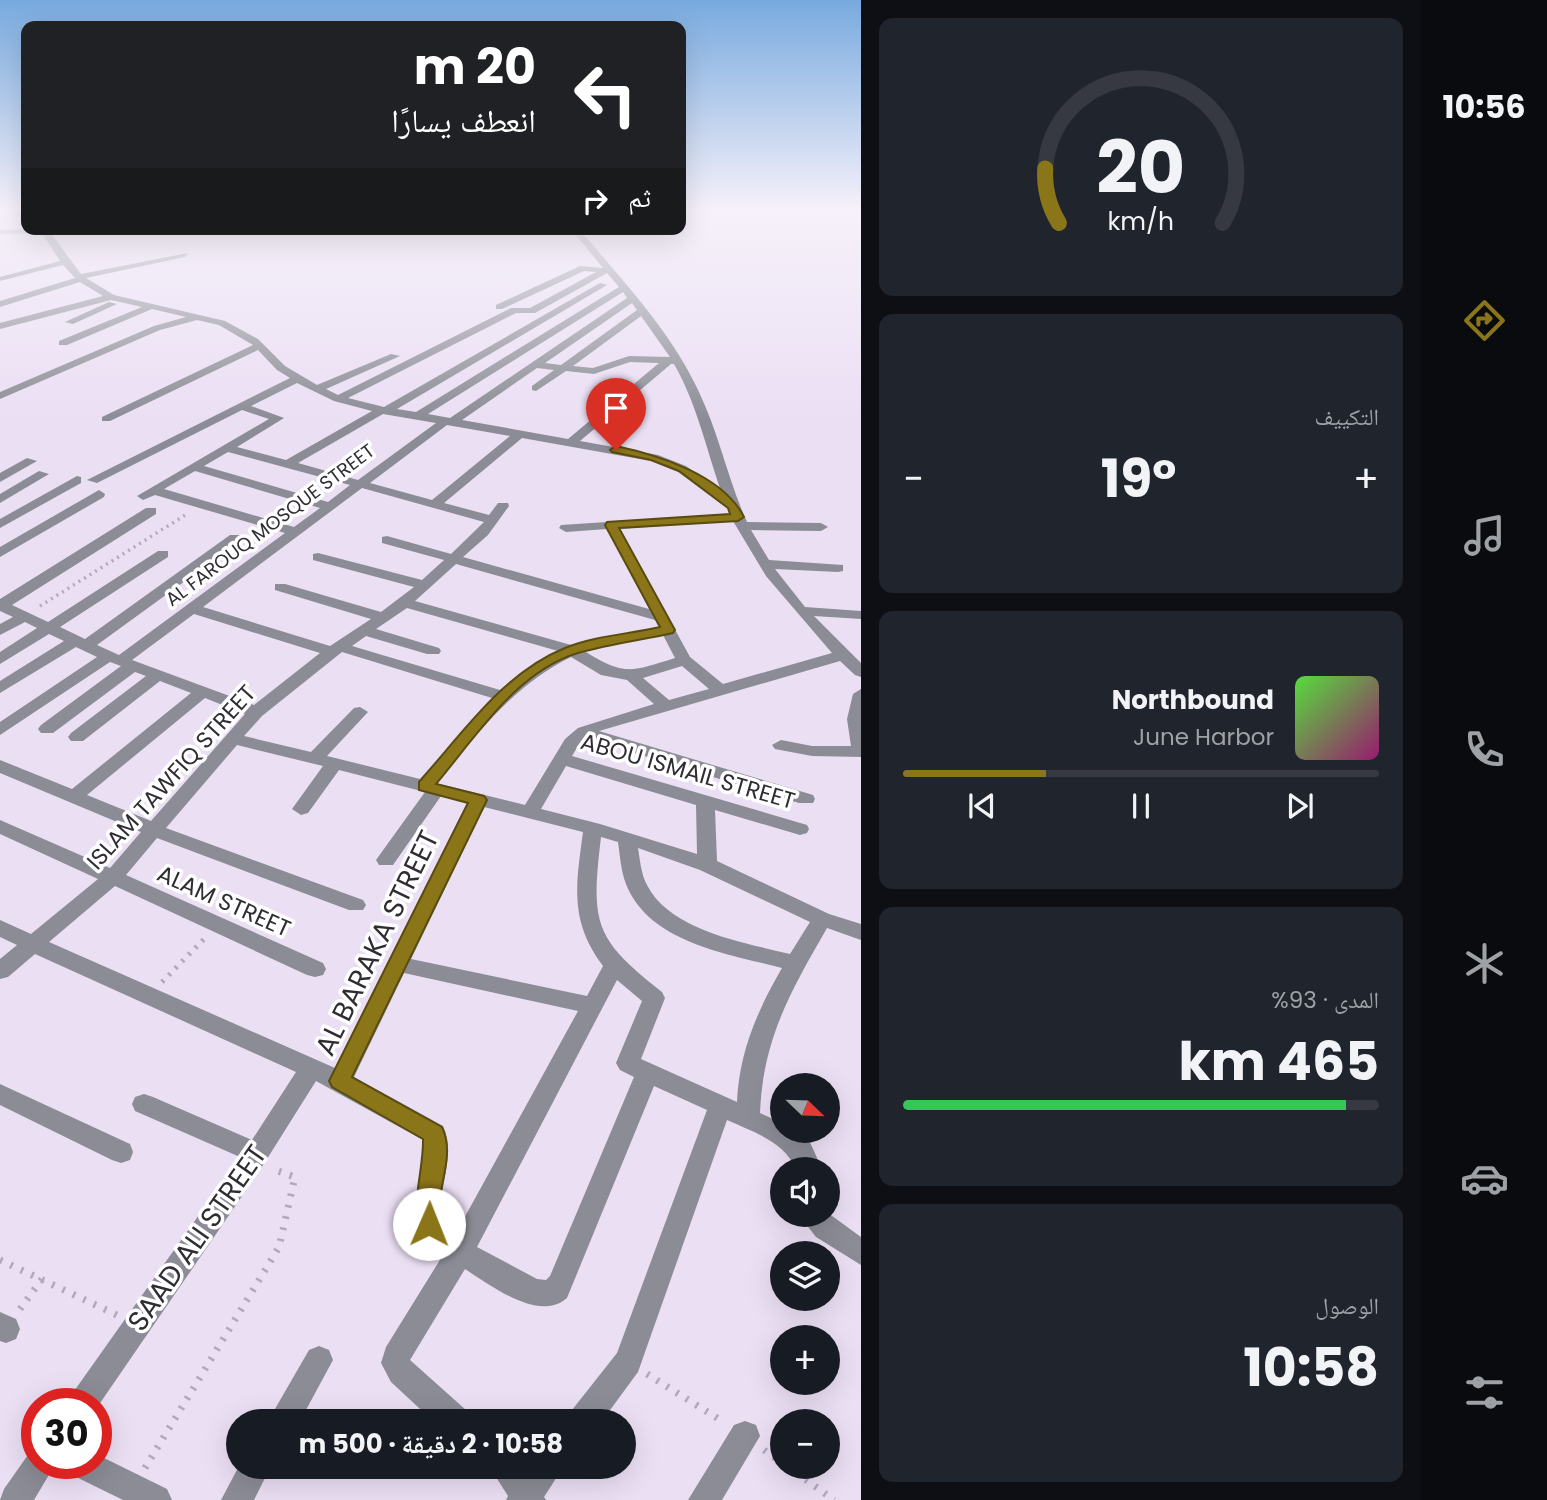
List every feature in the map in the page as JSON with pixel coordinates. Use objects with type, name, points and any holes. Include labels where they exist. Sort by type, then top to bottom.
[{"type":"street","points":[[0,304],[78,279]]},
{"type":"street","points":[[83,279],[117,298],[201,317],[240,331],[281,368],[338,399],[384,411],[572,442],[669,463],[694,477],[737,517]]},
{"type":"street","points":[[458,326],[559,279]]},
{"type":"street","points":[[338,399],[519,309],[532,311],[608,279]]},
{"type":"street","points":[[288,464],[610,279]]},
{"type":"street","points":[[416,417],[531,346],[611,279]]},
{"type":"street","points":[[615,279],[641,311],[673,361],[710,430],[737,517],[766,564],[802,611],[861,672]]},
{"type":"street","points":[[70,322],[117,298]]},
{"type":"street","points":[[0,327],[117,298]]},
{"type":"street","name":"AL FAROUQ MOSQUE STREET","points":[[120,661],[358,484],[632,299]]},
{"type":"street","points":[[63,343],[152,306]]},
{"type":"street","points":[[536,388],[641,311]]},
{"type":"street","points":[[2,394],[158,328],[201,317]]},
{"type":"street","points":[[106,419],[259,346]]},
{"type":"street","points":[[531,346],[556,350]]},
{"type":"street","points":[[317,389],[394,356]]},
{"type":"street","points":[[534,365],[600,370],[629,359],[673,361]]},
{"type":"street","points":[[572,442],[673,361]]},
{"type":"street","points":[[93,480],[298,379]]},
{"type":"street","points":[[477,379],[508,384]]},
{"type":"street","points":[[241,406],[278,418],[148,493],[294,531]]},
{"type":"street","points":[[435,505],[520,433]]},
{"type":"street","points":[[228,448],[492,520]]},
{"type":"street","points":[[0,478],[31,461]]},
{"type":"street","points":[[194,467],[328,506]]},
{"type":"street","points":[[0,499],[43,474]]},
{"type":"street","points":[[0,524],[77,480]]},
{"type":"street","points":[[0,554],[99,494]]},
{"type":"street","name":"ISLAM TAWFIQ STREET","points":[[0,971],[113,877],[156,831],[230,738],[256,712],[337,650],[405,603],[455,557],[503,506]]},
{"type":"street","points":[[1,605],[151,512]]},
{"type":"street","points":[[566,528],[737,517],[821,527]]},
{"type":"street","points":[[611,525],[684,660],[720,690]]},
{"type":"street","points":[[0,688],[79,643],[235,538]]},
{"type":"street","points":[[387,540],[455,557],[665,624]]},
{"type":"street","points":[[0,659],[163,555]]},
{"type":"street","points":[[318,557],[424,585]]},
{"type":"street","points":[[766,564],[838,568]]},
{"type":"street","points":[[280,587],[385,618]]},
{"type":"street","points":[[405,603],[570,650],[607,672],[634,676],[684,660]]},
{"type":"street","points":[[1,605],[120,661],[256,712]]},
{"type":"street","points":[[191,608],[503,696]]},
{"type":"street","points":[[802,611],[861,615]]},
{"type":"street","points":[[0,630],[25,616]]},
{"type":"street","points":[[386,860],[431,788],[503,696],[533,671],[570,650],[665,624]]},
{"type":"street","points":[[366,631],[433,651]]},
{"type":"street","points":[[530,812],[571,743],[584,732],[843,655]]},
{"type":"street","points":[[47,729],[120,661]]},
{"type":"street","points":[[0,730],[120,661]]},
{"type":"street","points":[[77,737],[158,675]]},
{"type":"street","points":[[634,676],[636,681],[666,706]]},
{"type":"street","points":[[74,797],[202,692]]},
{"type":"street","points":[[781,745],[812,751],[861,752],[855,719],[861,694]]},
{"type":"street","points":[[314,759],[360,712]]},
{"type":"street","points":[[584,732],[806,799]]},
{"type":"street","points":[[230,738],[627,838],[707,865],[822,919],[861,932]]},
{"type":"street","name":"ABOU ISMAIL STREET","points":[[562,759],[800,829]]},
{"type":"street","points":[[301,808],[334,764]]},
{"type":"street","points":[[0,766],[156,831],[356,905]]},
{"type":"street","name":"AL BARAKA STREET","points":[[0,928],[33,946],[340,1081],[478,800]]},
{"type":"street","points":[[705,803],[707,865]]},
{"type":"street","name":"ALAM STREET","points":[[0,826],[315,969]]},
{"type":"street","points":[[593,828],[586,914],[594,940],[614,966],[654,998],[628,1061],[648,1074],[786,1136],[800,1148],[804,1157]]},
{"type":"street","points":[[627,838],[638,888],[653,908],[667,919],[700,936],[796,964]]},
{"type":"street","points":[[748,1119],[749,1077],[759,1032],[822,919]]},
{"type":"street","points":[[398,964],[594,1006]]},
{"type":"street","points":[[442,1409],[401,1372],[395,1363],[461,1251],[614,966]]},
{"type":"street","name":"SAAD ALI STREET","points":[[93,1388],[254,1157],[310,1070]]},
{"type":"street","points":[[340,1081],[435,1134],[436,1165],[427,1209],[429,1224],[437,1236],[539,1294],[553,1293],[560,1285],[648,1074]]},
{"type":"street","points":[[0,1094],[121,1152]]},
{"type":"street","points":[[144,1104],[254,1157]]},
{"type":"street","points":[[592,1409],[628,1362],[720,1107]]},
{"type":"street","points":[[824,1227],[861,1252]]},
{"type":"street","points":[[290,1409],[319,1360]]},
{"type":"street","points":[[704,1500],[746,1436]]},
{"type":"street","points":[[15,1500],[30,1479]]},
{"type":"street","points":[[112,1479],[144,1495]]},
{"type":"street","points":[[237,1500],[249,1479]]},
{"type":"street","points":[[513,1479],[527,1498],[540,1479]]},
{"type":"path","points":[[25,616],[202,505]]},
{"type":"path","points":[[148,997],[218,925]]},
{"type":"path","points":[[144,1495],[279,1247],[295,1177],[254,1157]]},
{"type":"path","points":[[0,1260],[137,1324]]},
{"type":"path","points":[[628,1362],[746,1436]]},
{"type":"path","points":[[805,1479],[834,1500]]},
{"type":"route","points":[[429,1224],[429,1190],[436,1165],[435,1134],[340,1081],[478,800],[424,786],[503,696],[533,671],[570,650],[668,630],[611,525],[738,517],[733,506],[682,469],[654,458],[616,450]]}]
